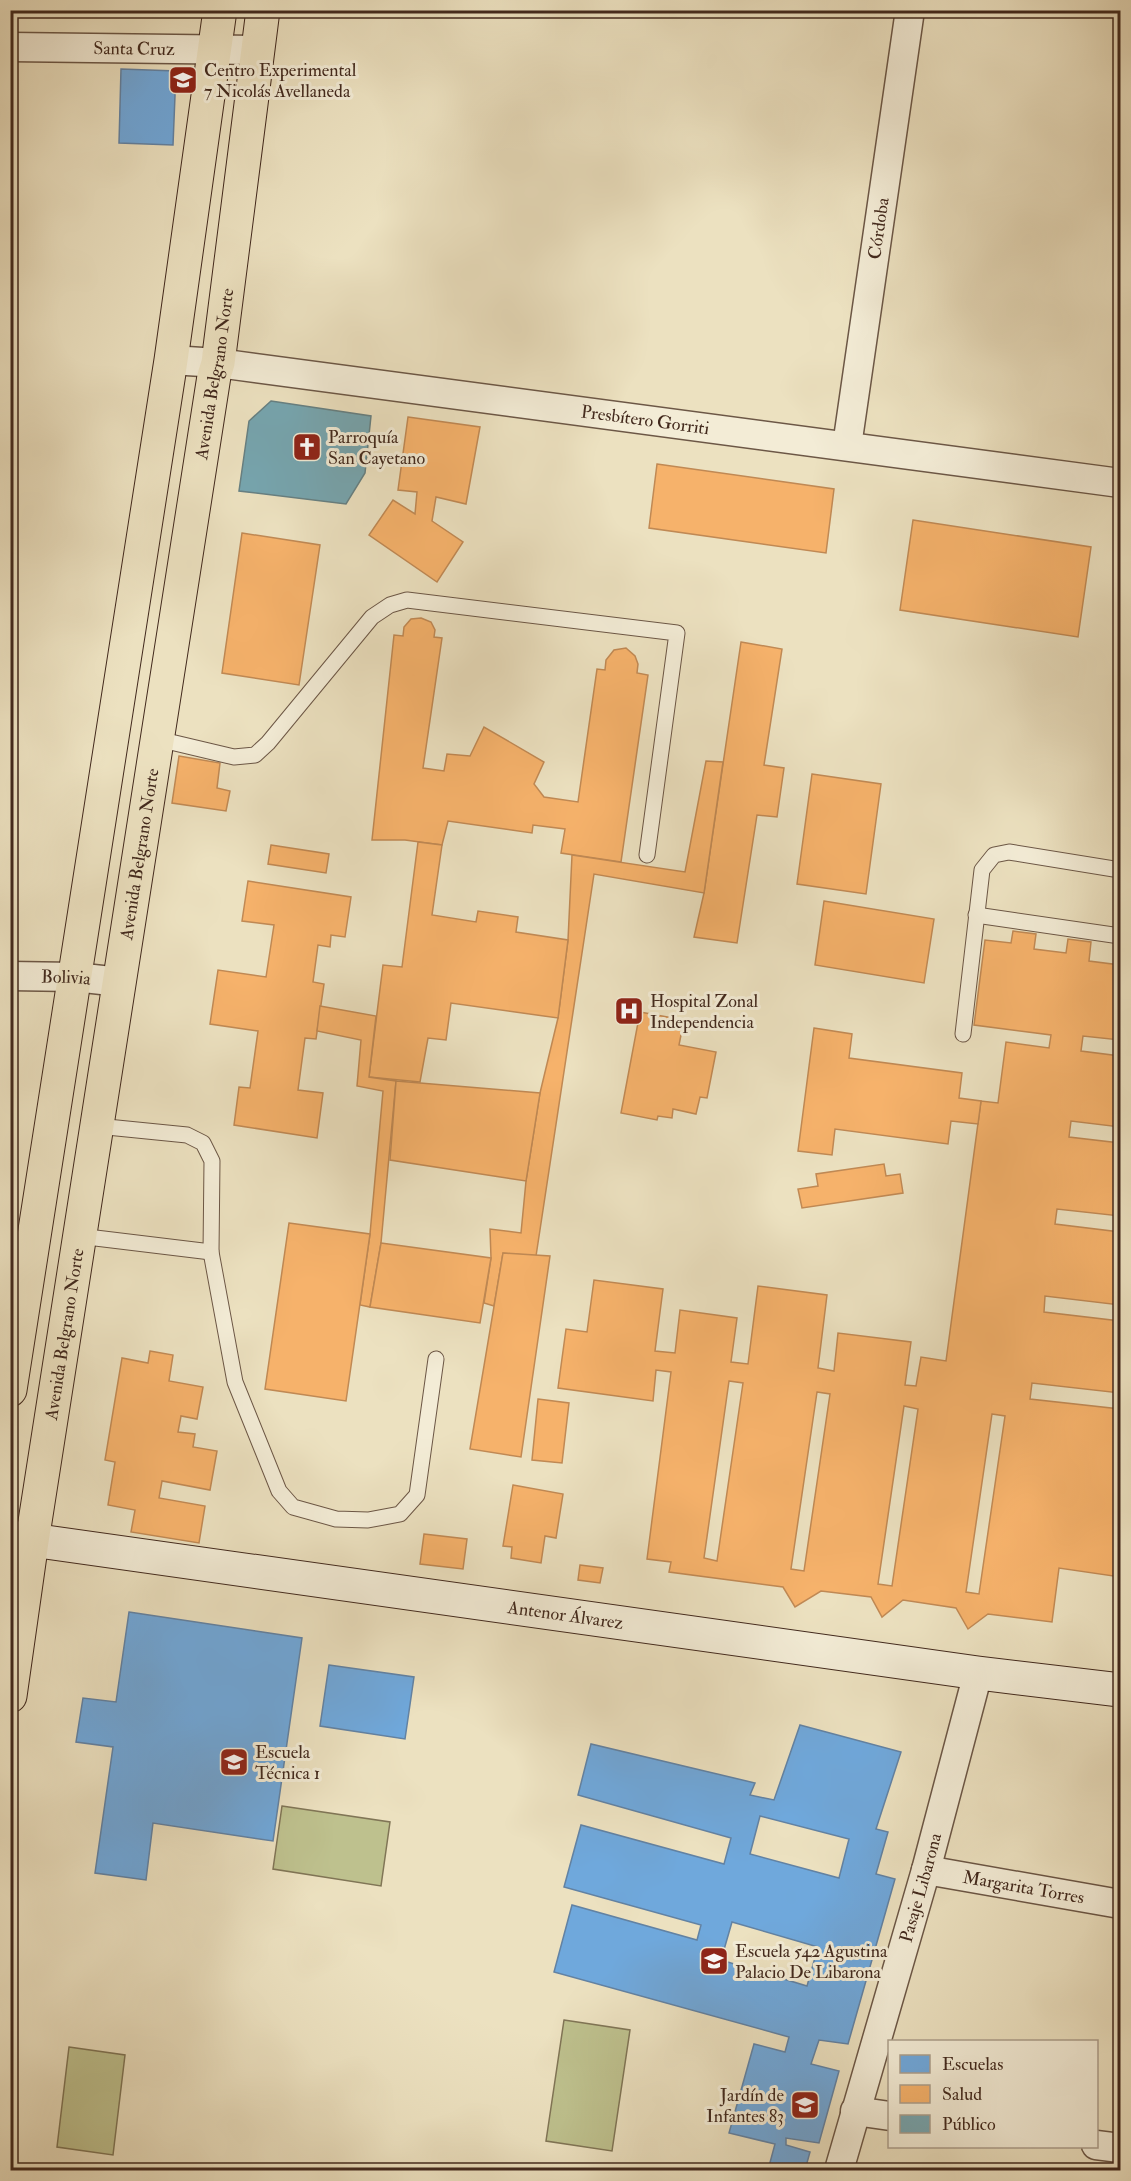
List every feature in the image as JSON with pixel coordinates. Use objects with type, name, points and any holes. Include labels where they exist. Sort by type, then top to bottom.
[{"type":"main road","points":[[10,1390],[171,360],[220,10]]},
{"type":"main road","name":"Avenida Belgrano Norte","points":[[10,1696],[21,1539],[79,1236],[214,376],[218,363],[263,10]]},
{"type":"main road","name":"Antenor Álvarez","points":[[21,1539],[978,1673],[1120,1690]]},
{"type":"street","name":"Córdoba","points":[[847,446],[910,10]]},
{"type":"street","name":"Santa Cruz","points":[[10,47],[257,50]]},
{"type":"street","name":"Presbítero Gorriti","points":[[171,360],[218,363],[1120,483]]},
{"type":"street","name":"Bolivia","points":[[10,976],[75,977],[120,982]]},
{"type":"street","name":"Pasaje Libarona","points":[[839,2170],[926,1870],[978,1673]]},
{"type":"street","name":"Margarita Torres","points":[[926,1870],[1120,1904]]},
{"type":"street","points":[[855,2111],[888,2116]]},
{"type":"street","points":[[1098,2145],[1120,2148]]},
{"type":"lane","points":[[158,739],[234,757],[255,755],[268,743],[372,617],[390,605],[407,600],[677,633],[647,855]]},
{"type":"lane","points":[[963,1034],[982,870],[994,855],[1009,852],[1120,870]]},
{"type":"lane","points":[[976,915],[1120,936]]},
{"type":"lane","points":[[97,1126],[187,1135],[203,1143],[212,1161],[211,1252],[235,1382],[279,1491],[293,1507],[336,1519],[368,1520],[399,1514],[417,1495],[436,1359]]},
{"type":"lane","points":[[79,1236],[211,1252]]},
{"type":"green space","points":[[282,1806],[390,1822],[381,1886],[273,1869]]},
{"type":"green space","points":[[564,2020],[630,2030],[612,2151],[546,2141]]},
{"type":"green space","points":[[69,2047],[125,2055],[113,2155],[57,2147]]},
{"type":"building: Escuelas","points":[[121,69],[176,71],[173,145],[119,143]]},
{"type":"building: Escuelas","points":[[129,1612],[302,1638],[273,1841],[153,1823],[146,1880],[95,1873],[113,1747],[76,1742],[83,1698],[116,1702]]},
{"type":"building: Escuelas","points":[[329,1665],[414,1677],[405,1739],[320,1726]]},
{"type":"building: Escuelas","points":[[800,1725],[901,1752],[876,1829],[888,1832],[876,1874],[895,1879],[848,2044],[819,2040],[811,2064],[839,2071],[819,2143],[786,2138],[786,2145],[810,2152],[805,2170],[768,2170],[775,2144],[729,2133],[754,2044],[785,2052],[789,2037],[554,1972],[572,1905],[697,1940],[701,1925],[564,1887],[581,1825],[724,1864],[731,1838],[578,1795],[591,1744],[755,1783],[750,1795],[774,1800]],"holes":[[[760,1816],[849,1839],[839,1878],[750,1854]],[[732,1922],[818,1947],[807,1986],[721,1960]]]},
{"type":"building: Salud","points":[[408,417],[480,427],[466,504],[436,497],[432,521],[463,542],[437,582],[369,535],[393,500],[415,514],[417,492],[398,490]]},
{"type":"building: Salud","points":[[657,464],[834,489],[826,553],[649,528]]},
{"type":"building: Salud","points":[[913,520],[1091,547],[1078,637],[900,610]]},
{"type":"building: Salud","points":[[242,533],[320,545],[299,685],[222,673]]},
{"type":"building: Salud","points":[[421,618],[431,622],[435,630],[434,637],[442,638],[423,768],[444,771],[447,754],[470,756],[484,727],[544,762],[534,784],[544,797],[578,802],[597,669],[605,670],[606,660],[614,650],[626,648],[635,656],[638,664],[637,673],[648,675],[621,862],[561,853],[565,829],[533,825],[532,833],[448,821],[442,845],[405,840],[372,840],[394,635],[403,636],[404,627],[411,619]]},
{"type":"building: Salud","points":[[741,642],[782,649],[764,765],[784,768],[777,817],[757,815],[737,943],[694,937],[704,893]]},
{"type":"building: Salud","points":[[179,756],[220,763],[217,788],[230,791],[226,811],[172,803]]},
{"type":"building: Salud","points":[[706,761],[723,762],[704,893],[594,874],[536,1256],[503,1253],[494,1306],[484,1303],[491,1258],[490,1229],[521,1233],[526,1181],[540,1093],[558,1018],[568,940],[572,855],[685,872]]},
{"type":"building: Salud","points":[[812,774],[881,784],[866,894],[797,884]]},
{"type":"building: Salud","points":[[418,842],[442,845],[432,915],[476,922],[478,911],[518,917],[516,932],[568,940],[558,1018],[451,1003],[446,1040],[428,1038],[420,1082],[369,1077],[383,965],[402,967]]},
{"type":"building: Salud","points":[[271,845],[329,854],[326,873],[268,864]]},
{"type":"building: Salud","points":[[248,881],[351,897],[345,937],[331,935],[330,947],[318,945],[313,982],[324,984],[316,1039],[305,1038],[298,1090],[323,1093],[317,1138],[234,1125],[239,1087],[250,1088],[258,1031],[210,1024],[218,970],[266,977],[274,925],[242,921]]},
{"type":"building: Salud","points":[[824,901],[934,919],[924,983],[815,965]]},
{"type":"building: Salud","points":[[1013,931],[1036,934],[1034,949],[1066,953],[1068,939],[1091,942],[1089,961],[1120,965],[1120,1040],[1083,1036],[1081,1051],[1120,1056],[1120,1127],[1071,1121],[1069,1137],[1120,1143],[1120,1216],[1057,1209],[1055,1224],[1120,1232],[1120,1305],[1045,1296],[1044,1312],[1120,1321],[1120,1393],[1032,1383],[1030,1399],[1120,1409],[1120,1577],[1059,1568],[1052,1622],[988,1614],[968,1629],[956,1608],[903,1600],[882,1617],[871,1597],[821,1591],[795,1607],[783,1587],[669,1572],[671,1562],[647,1559],[671,1372],[656,1370],[653,1401],[558,1388],[566,1329],[587,1332],[594,1280],[663,1289],[655,1351],[675,1353],[680,1310],[737,1318],[731,1362],[748,1364],[758,1286],[827,1295],[818,1368],[834,1371],[838,1333],[911,1342],[905,1385],[916,1386],[921,1357],[946,1361],[981,1101],[998,1103],[1006,1042],[1049,1048],[1051,1035],[974,1025],[985,940],[1011,943]],"holes":[[[729,1381],[743,1383],[717,1561],[704,1558]],[[817,1392],[830,1394],[804,1571],[791,1569]],[[904,1406],[918,1409],[892,1586],[878,1584]],[[992,1414],[1005,1416],[979,1594],[966,1592]]]},
{"type":"building: Salud","points":[[320,1006],[376,1016],[369,1077],[396,1081],[381,1243],[370,1307],[360,1305],[370,1234],[383,1091],[357,1086],[361,1040],[317,1031]]},
{"type":"building: Salud","points":[[640,1012],[684,1020],[679,1045],[716,1052],[707,1098],[700,1097],[696,1114],[673,1109],[672,1118],[658,1116],[657,1120],[621,1113]]},
{"type":"building: Salud","points":[[814,1028],[852,1034],[849,1058],[962,1073],[959,1098],[981,1101],[978,1124],[951,1121],[948,1144],[835,1129],[832,1155],[798,1151]]},
{"type":"building: Salud","points":[[396,1081],[540,1093],[526,1181],[390,1160]]},
{"type":"building: Salud","points":[[884,1164],[886,1176],[900,1174],[903,1193],[802,1208],[798,1189],[818,1186],[816,1174]]},
{"type":"building: Salud","points":[[289,1223],[370,1234],[346,1401],[265,1389]]},
{"type":"building: Salud","points":[[381,1243],[491,1258],[480,1323],[370,1307]]},
{"type":"building: Salud","points":[[503,1253],[550,1256],[521,1457],[470,1449]]},
{"type":"building: Salud","points":[[150,1351],[173,1355],[169,1381],[203,1387],[197,1419],[181,1416],[178,1432],[195,1434],[193,1447],[217,1451],[210,1490],[162,1481],[159,1498],[205,1506],[199,1543],[131,1532],[135,1510],[108,1505],[115,1462],[105,1460],[122,1358],[148,1363]]},
{"type":"building: Salud","points":[[538,1399],[569,1403],[562,1463],[532,1460]]},
{"type":"building: Salud","points":[[513,1485],[563,1494],[556,1538],[545,1536],[541,1563],[511,1558],[512,1547],[503,1546]]},
{"type":"building: Salud","points":[[424,1534],[467,1539],[463,1569],[420,1564]]},
{"type":"building: Salud","points":[[580,1565],[603,1568],[600,1583],[578,1580]]},
{"type":"building: Público","name":"Parroquía San Cayetano","points":[[271,401],[371,416],[365,473],[346,504],[239,491],[249,421]]},
{"type":"place","name":"Centro Experimental 7 Nicolás Avellaneda","points":[[183,80]]},
{"type":"place","name":"Parroquía San Cayetano","points":[[307,447]]},
{"type":"place","name":"Hospital Zonal Independencia","points":[[629,1011]]},
{"type":"place","name":"Escuela Técnica 1","points":[[234,1762]]},
{"type":"place","name":"Escuela 542 Agustina Palacio De Libarona","points":[[714,1961]]},
{"type":"place","name":"Jardín de Infantes 83","points":[[805,2105]]}]
